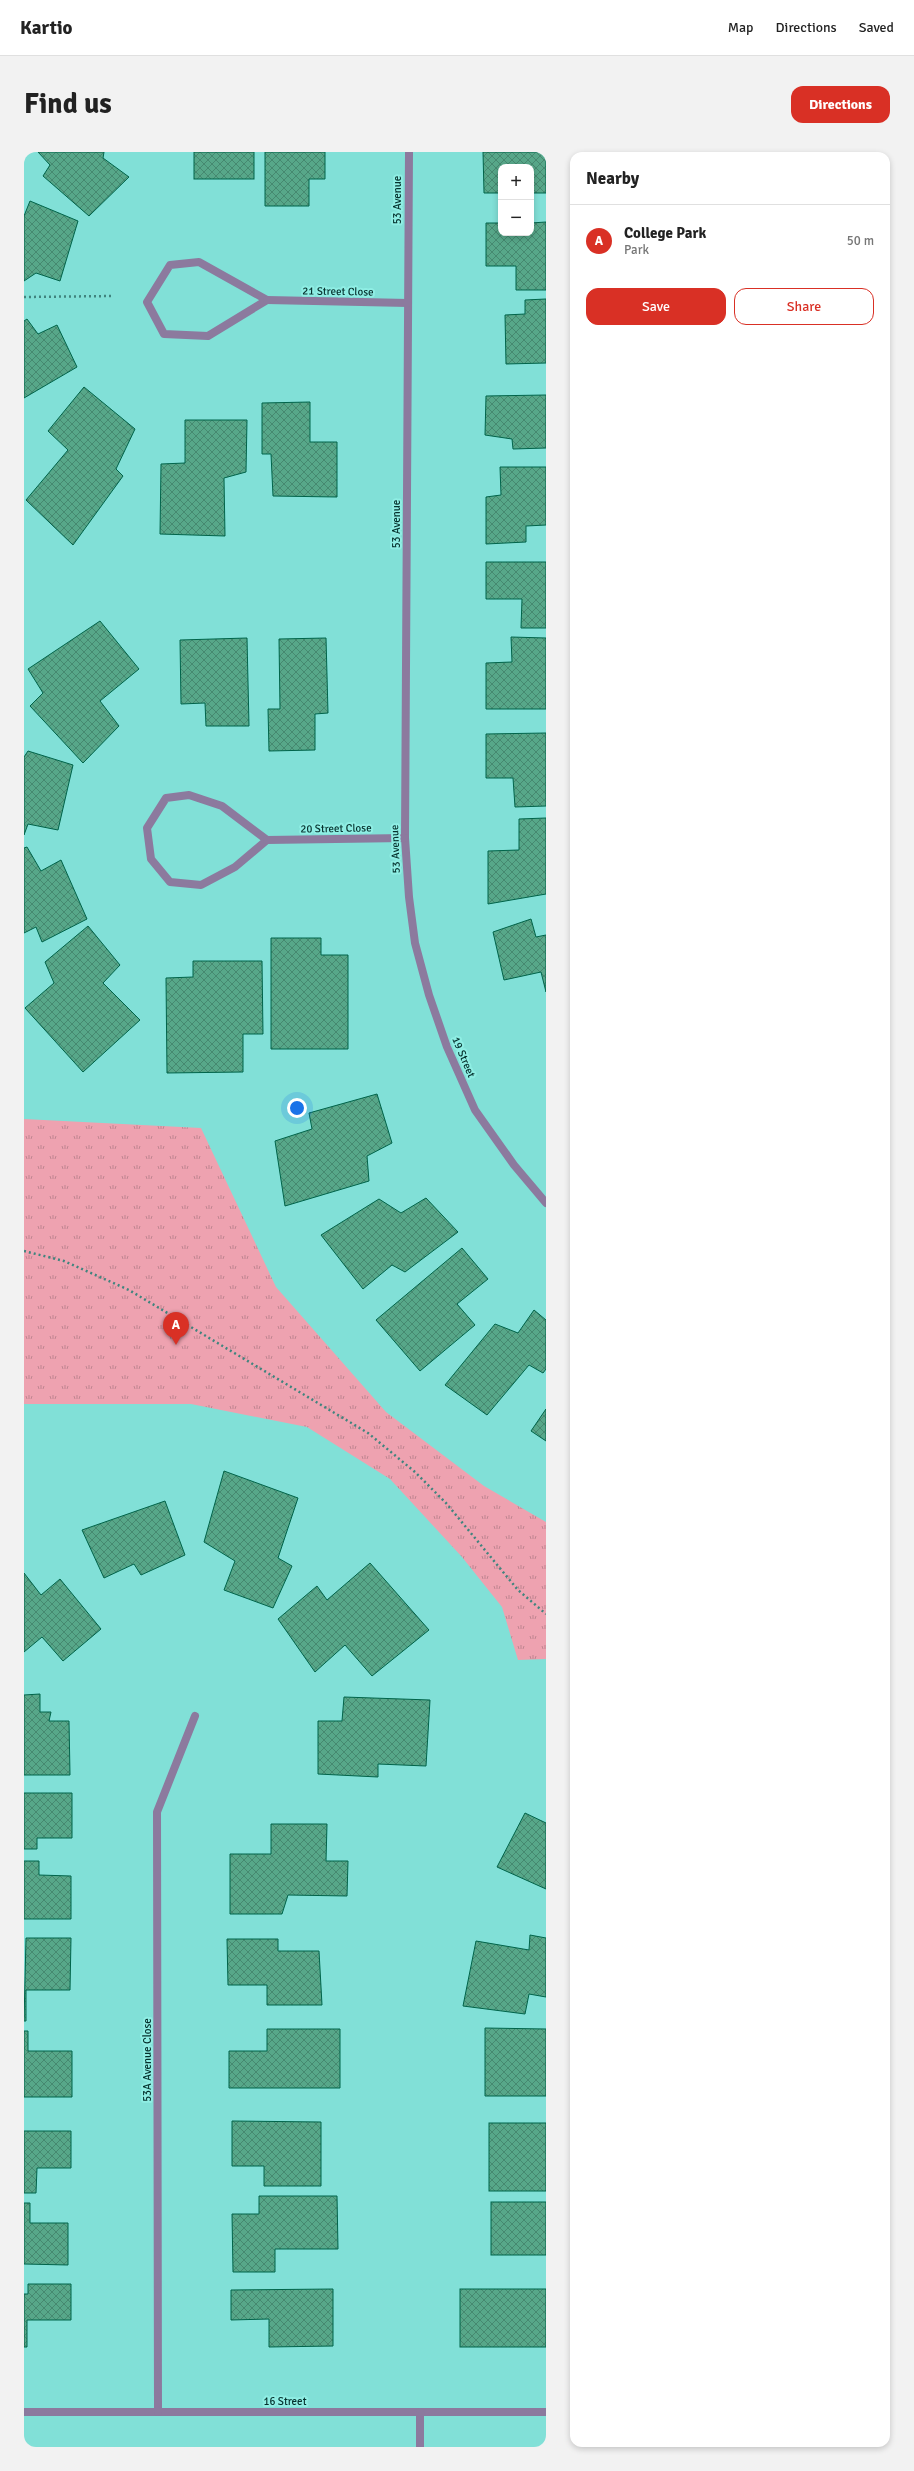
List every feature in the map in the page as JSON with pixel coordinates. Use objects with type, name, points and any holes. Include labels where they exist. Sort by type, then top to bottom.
[{"type":"street","name":"53 Avenue","points":[[408,897],[405,838],[409,152]]},
{"type":"street","name":"21 Street Close","points":[[267,300],[208,336],[164,334],[147,302],[170,265],[199,262],[267,300],[408,303]]},
{"type":"street","points":[[189,795],[222,806],[267,840],[235,867],[200,885],[170,882],[151,859],[147,828],[166,798],[189,795]]},
{"type":"street","name":"20 Street Close","points":[[267,840],[405,838]]},
{"type":"street","name":"19 Street","points":[[408,897],[415,943],[429,995],[447,1047],[475,1110],[514,1165],[546,1203]]},
{"type":"street","name":"53A Avenue Close","points":[[158,2412],[157,1812],[195,1716]]},
{"type":"street","name":"16 Street","points":[[24,2412],[546,2412]]},
{"type":"street","points":[[420,2412],[420,2447]]},
{"type":"path","points":[[24,297],[114,296]]},
{"type":"path","points":[[24,1251],[40,1253],[64,1261],[129,1290],[368,1433],[415,1472],[446,1503],[518,1590],[546,1614]]},
{"type":"green space","points":[[24,1119],[201,1128],[276,1287],[386,1412],[484,1486],[546,1522],[546,1659],[518,1660],[502,1607],[462,1557],[390,1479],[307,1427],[191,1404],[24,1404]]},
{"type":"building","points":[[38,152],[104,152],[103,158],[129,177],[89,216],[43,176],[50,165]]},
{"type":"building","points":[[194,152],[254,152],[254,179],[194,179]]},
{"type":"building","points":[[265,152],[325,152],[325,179],[309,179],[309,206],[265,206]]},
{"type":"building","points":[[483,152],[546,152],[546,193],[534,193],[534,164],[498,164],[498,193],[484,193]]},
{"type":"building","points":[[30,201],[78,221],[60,281],[36,273],[24,281],[24,216]]},
{"type":"building","points":[[546,222],[546,290],[516,290],[516,266],[486,266],[486,223],[498,223],[498,236],[534,236],[534,223]]},
{"type":"building","points":[[546,299],[546,363],[506,364],[505,315],[525,314],[525,300]]},
{"type":"building","points":[[27,319],[38,334],[57,325],[77,367],[24,398],[24,321]]},
{"type":"building","points":[[84,387],[135,429],[116,469],[123,476],[73,545],[26,500],[68,450],[48,431]]},
{"type":"building","points":[[546,395],[546,448],[513,449],[512,439],[485,435],[486,396]]},
{"type":"building","points":[[310,402],[310,442],[337,442],[337,497],[273,496],[271,454],[262,454],[262,403]]},
{"type":"building","points":[[185,420],[247,420],[246,472],[224,478],[225,536],[160,534],[161,464],[185,463]]},
{"type":"building","points":[[500,467],[546,467],[546,525],[526,526],[526,542],[486,544],[486,497],[501,495]]},
{"type":"building","points":[[486,562],[546,562],[546,628],[521,628],[522,599],[486,599]]},
{"type":"building","points":[[100,621],[139,669],[100,701],[119,726],[83,763],[30,706],[43,693],[28,669]]},
{"type":"building","points":[[511,637],[546,638],[546,709],[486,709],[486,663],[512,662]]},
{"type":"building","points":[[247,638],[249,726],[206,726],[205,703],[181,704],[180,640]]},
{"type":"building","points":[[326,638],[328,713],[315,714],[315,750],[269,751],[268,709],[280,709],[279,639]]},
{"type":"building","points":[[546,733],[546,806],[515,807],[513,778],[486,778],[486,734]]},
{"type":"building","points":[[28,751],[73,765],[58,830],[28,824],[24,835],[24,757]]},
{"type":"building","points":[[546,818],[546,894],[488,904],[488,851],[519,850],[519,819]]},
{"type":"building","points":[[27,847],[41,871],[61,860],[87,919],[42,942],[36,927],[24,933],[24,848]]},
{"type":"building","points":[[531,919],[536,937],[546,935],[546,992],[541,972],[504,980],[493,932]]},
{"type":"building","points":[[88,926],[120,965],[103,983],[140,1020],[83,1072],[25,1008],[54,983],[45,962]]},
{"type":"building","points":[[271,938],[321,938],[321,955],[348,955],[348,1049],[271,1049]]},
{"type":"building","points":[[193,961],[262,961],[263,1034],[243,1034],[243,1072],[167,1073],[166,978],[193,977]]},
{"type":"building","points":[[377,1094],[392,1143],[367,1156],[369,1181],[285,1206],[275,1141],[312,1129],[309,1113]]},
{"type":"building","points":[[426,1198],[458,1232],[405,1272],[392,1265],[363,1289],[321,1235],[379,1199],[401,1213]]},
{"type":"building","points":[[462,1248],[488,1279],[457,1304],[475,1325],[420,1371],[376,1320]]},
{"type":"building","points":[[534,1310],[546,1320],[546,1369],[543,1373],[529,1365],[487,1415],[445,1385],[495,1324],[518,1333]]},
{"type":"building","points":[[546,1409],[546,1441],[531,1431]]},
{"type":"building","points":[[224,1471],[298,1498],[278,1558],[292,1566],[273,1608],[224,1590],[235,1561],[204,1542]]},
{"type":"building","points":[[165,1501],[185,1555],[141,1575],[134,1564],[104,1578],[82,1530]]},
{"type":"building","points":[[370,1563],[429,1630],[372,1676],[345,1645],[315,1672],[278,1619],[317,1586],[327,1600]]},
{"type":"building","points":[[24,1573],[41,1595],[60,1579],[101,1629],[63,1661],[42,1637],[24,1652]]},
{"type":"building","points":[[40,1694],[40,1712],[51,1712],[49,1721],[69,1721],[70,1775],[24,1775],[24,1695]]},
{"type":"building","points":[[344,1697],[430,1700],[426,1766],[378,1764],[378,1777],[318,1774],[318,1721],[342,1721]]},
{"type":"building","points":[[24,1793],[72,1793],[72,1838],[37,1838],[37,1849],[24,1849]]},
{"type":"building","points":[[525,1813],[546,1823],[546,1889],[497,1867]]},
{"type":"building","points":[[271,1824],[327,1824],[326,1861],[348,1861],[347,1896],[288,1895],[282,1914],[230,1914],[230,1854],[271,1854]]},
{"type":"building","points":[[24,1861],[39,1861],[39,1875],[71,1876],[71,1919],[24,1919]]},
{"type":"building","points":[[530,1935],[546,1938],[546,1997],[529,1994],[525,2014],[463,2006],[476,1941],[529,1950]]},
{"type":"building","points":[[26,1938],[71,1938],[70,1990],[26,1990],[26,2021],[24,2021]]},
{"type":"building","points":[[227,1939],[278,1939],[278,1951],[319,1951],[322,2005],[267,2005],[267,1985],[228,1985]]},
{"type":"building","points":[[485,2028],[546,2029],[546,2096],[485,2096]]},
{"type":"building","points":[[267,2029],[340,2029],[340,2088],[229,2088],[229,2051],[267,2051]]},
{"type":"building","points":[[24,2031],[28,2031],[28,2051],[72,2051],[72,2097],[24,2097]]},
{"type":"building","points":[[232,2121],[321,2122],[321,2186],[264,2186],[264,2166],[232,2166]]},
{"type":"building","points":[[489,2123],[546,2123],[546,2191],[489,2191]]},
{"type":"building","points":[[24,2131],[71,2131],[71,2168],[37,2168],[36,2193],[24,2193]]},
{"type":"building","points":[[259,2196],[337,2196],[338,2249],[275,2249],[275,2272],[233,2272],[232,2214],[259,2214]]},
{"type":"building","points":[[491,2202],[546,2202],[546,2255],[491,2255]]},
{"type":"building","points":[[24,2203],[30,2203],[30,2223],[68,2223],[68,2265],[24,2264]]},
{"type":"building","points":[[28,2284],[71,2284],[71,2320],[27,2320],[27,2347],[24,2347],[24,2294],[28,2294]]},
{"type":"building","points":[[333,2289],[333,2346],[269,2347],[269,2319],[231,2320],[231,2290]]},
{"type":"building","points":[[460,2289],[546,2289],[546,2347],[460,2347]]},
{"type":"place","name":"College Park","points":[[176,1345]]}]
